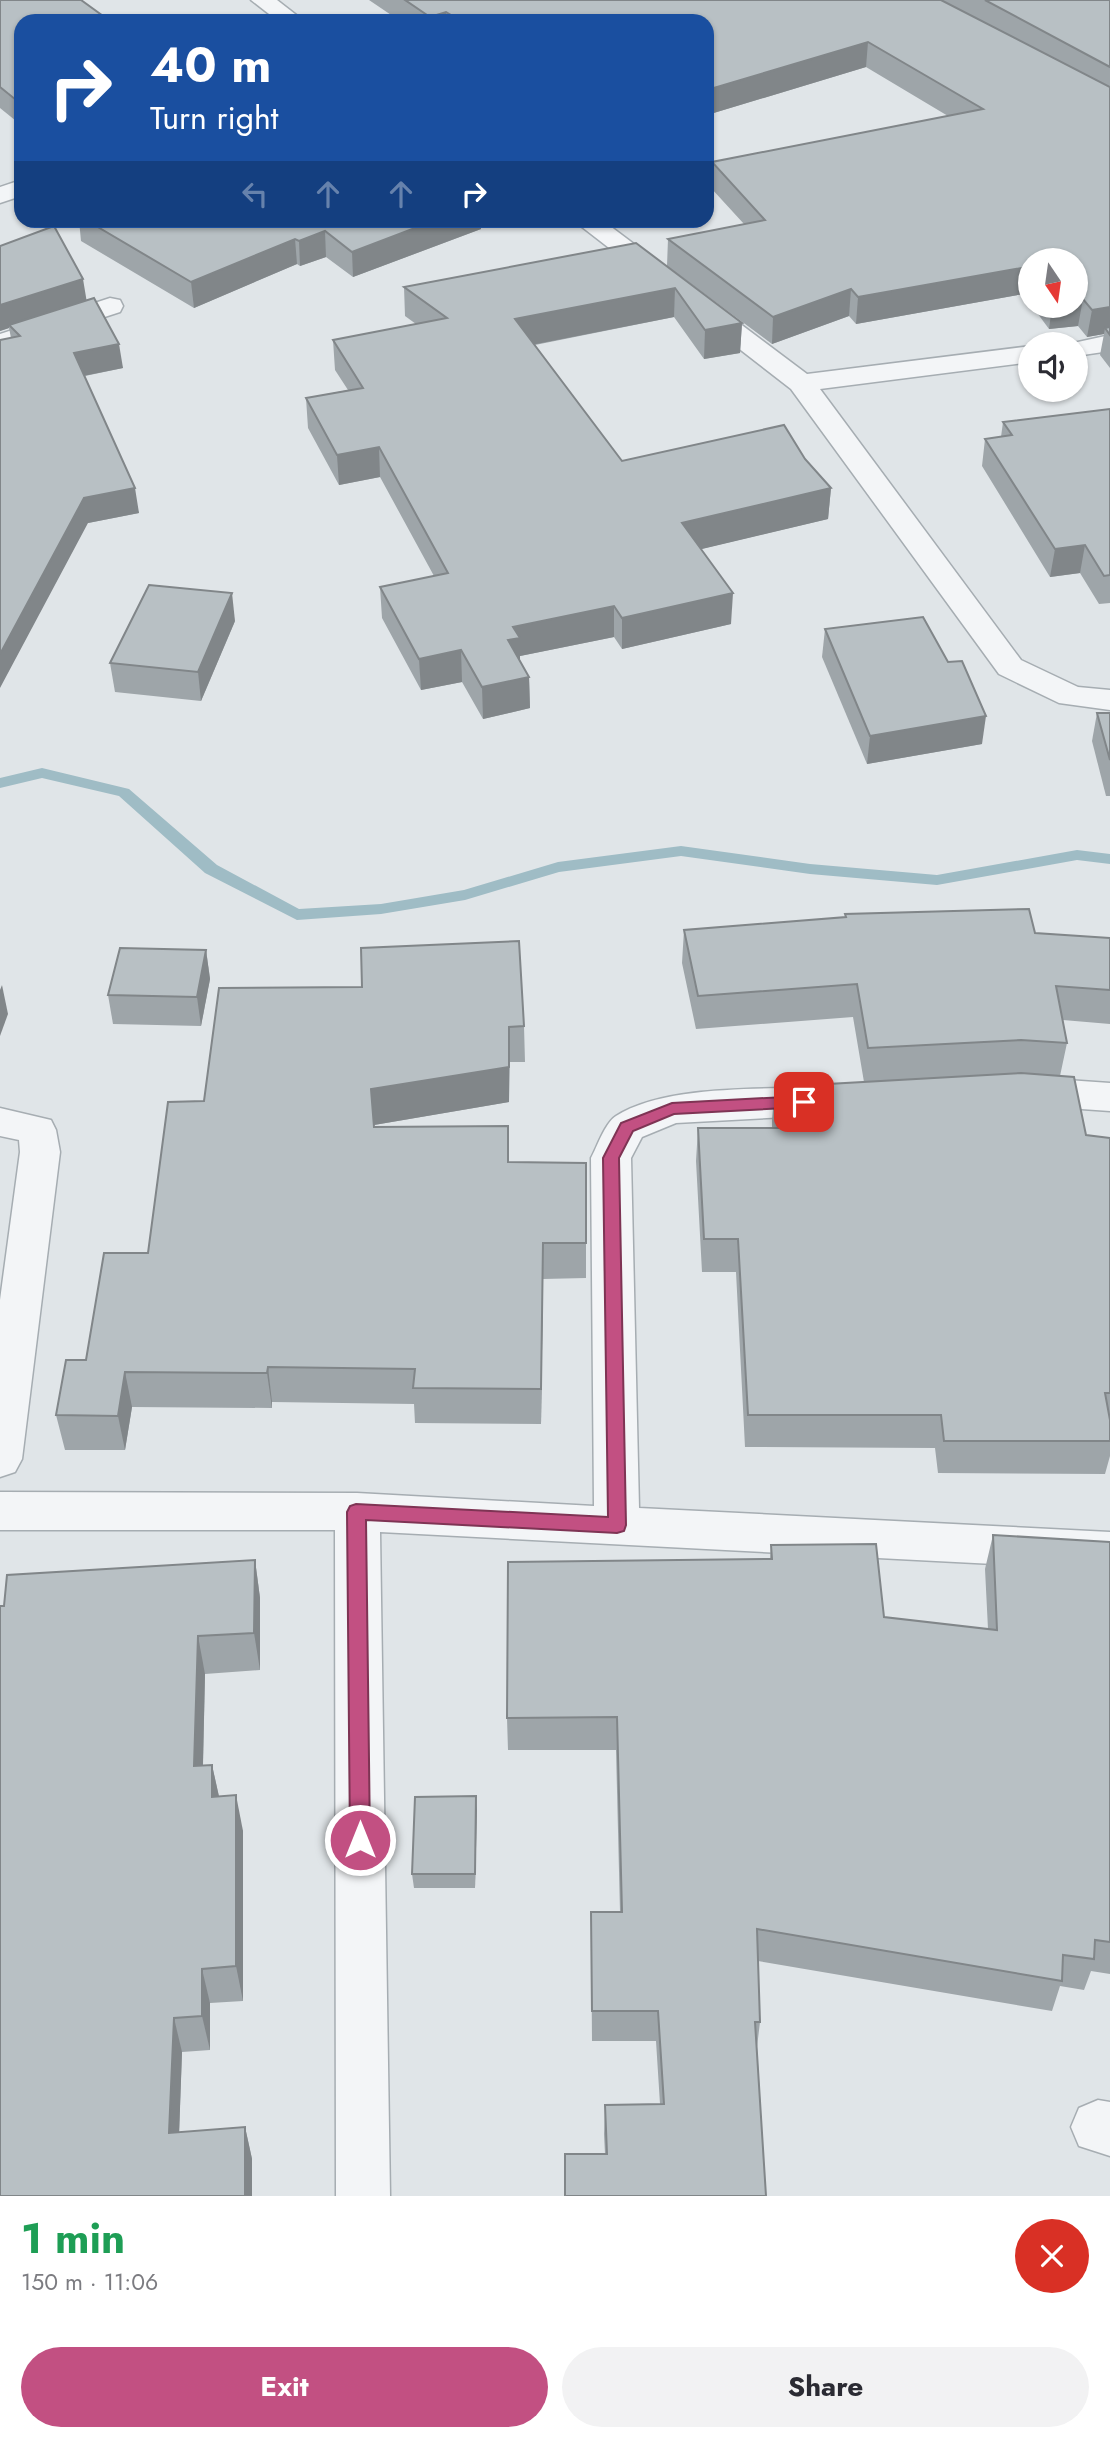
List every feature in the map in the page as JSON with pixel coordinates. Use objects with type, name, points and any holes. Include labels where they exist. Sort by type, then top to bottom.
[{"type":"street","points":[[262,0],[283,14]]},
{"type":"street","points":[[596,228],[801,383],[1010,667],[1071,696],[1110,700]]},
{"type":"street","points":[[0,343],[110,306]]},
{"type":"street","points":[[1088,346],[1110,343]]},
{"type":"street","points":[[801,383],[1018,356]]},
{"type":"street","points":[[988,1091],[1015,1090],[1110,1097]]},
{"type":"street","points":[[617,1525],[611,1158],[627,1127],[672,1109],[864,1098]]},
{"type":"street","points":[[0,1122],[37,1130],[40,1152],[0,1458]]},
{"type":"street","points":[[0,1511],[356,1512],[1110,1551]]},
{"type":"street","points":[[356,1512],[363,2196]]},
{"type":"building","points":[[0,0],[81,0],[100,14],[14,14],[14,98],[0,87]]},
{"type":"building","points":[[405,0],[941,0],[1110,87],[1110,307],[1092,310],[1088,305],[1088,248],[1018,248],[1018,269],[858,297],[851,289],[773,317],[668,239],[765,220],[714,162],[983,109],[868,42],[714,88],[714,14],[426,14]]},
{"type":"building","points":[[985,0],[1110,0],[1110,67]]},
{"type":"building","points":[[55,228],[83,279],[0,305],[0,246]]},
{"type":"building","points":[[100,228],[415,228],[352,252],[325,231],[299,241],[295,239],[191,282]]},
{"type":"building","points":[[636,243],[742,323],[705,330],[675,288],[515,319],[622,461],[784,425],[805,459],[831,488],[682,523],[733,593],[622,618],[614,606],[513,627],[520,638],[508,640],[529,677],[482,687],[461,650],[419,659],[380,587],[448,573],[379,447],[337,455],[306,398],[363,388],[333,340],[447,318],[404,287]]},
{"type":"building","points":[[94,298],[119,344],[74,353],[135,488],[84,498],[0,654],[0,340],[20,336],[9,325]]},
{"type":"building","points":[[1110,409],[1110,575],[1104,576],[1085,545],[1055,549],[985,439],[1012,435],[1003,422]]},
{"type":"building","points":[[149,585],[232,593],[198,672],[110,663]]},
{"type":"building","points":[[923,617],[948,662],[962,661],[986,716],[870,736],[825,629]]},
{"type":"building","points":[[1097,713],[1110,713],[1110,760]]},
{"type":"building","points":[[1029,909],[1035,933],[1110,938],[1110,990],[1056,986],[1067,1043],[1021,1040],[868,1048],[857,984],[698,996],[684,930],[846,917],[845,914]]},
{"type":"building","points":[[519,941],[524,1026],[509,1027],[509,1067],[371,1089],[374,1127],[508,1126],[508,1162],[586,1163],[586,1243],[543,1243],[541,1389],[413,1388],[415,1369],[268,1367],[267,1373],[125,1372],[118,1416],[56,1415],[66,1360],[86,1360],[104,1253],[148,1253],[168,1102],[204,1101],[219,988],[362,987],[361,948]]},
{"type":"building","points":[[120,948],[206,950],[197,997],[108,995]]},
{"type":"building","points":[[1021,1073],[1074,1077],[1086,1135],[1110,1138],[1110,1393],[1105,1393],[1110,1420],[1110,1441],[944,1441],[941,1415],[748,1415],[738,1239],[704,1239],[698,1128],[778,1128],[775,1087]]},
{"type":"building","points":[[993,1535],[1110,1542],[1110,1942],[1095,1940],[1094,1959],[1063,1955],[1062,1981],[757,1929],[760,2022],[755,2022],[766,2196],[565,2196],[565,2154],[607,2154],[605,2105],[664,2104],[658,2011],[592,2011],[591,1912],[622,1912],[617,1717],[507,1718],[508,1562],[772,1559],[771,1545],[876,1544],[884,1617],[997,1630]]},
{"type":"building","points":[[255,1560],[254,1633],[198,1636],[194,1766],[212,1765],[212,1797],[236,1795],[236,1966],[202,1969],[202,2016],[174,2018],[169,2133],[245,2127],[245,2196],[0,2196],[0,1606],[4,1606],[7,1575]]},
{"type":"building","points":[[476,1796],[475,1874],[412,1874],[415,1797]]},
{"type":"waterway","points":[[0,783],[42,773],[124,792],[211,869],[297,915],[381,909],[465,895],[558,867],[681,851],[810,869],[937,880],[1077,855],[1110,859]]},
{"type":"route","points":[[360,1840],[356,1512],[617,1525],[611,1158],[627,1127],[672,1109],[804,1102]]}]
